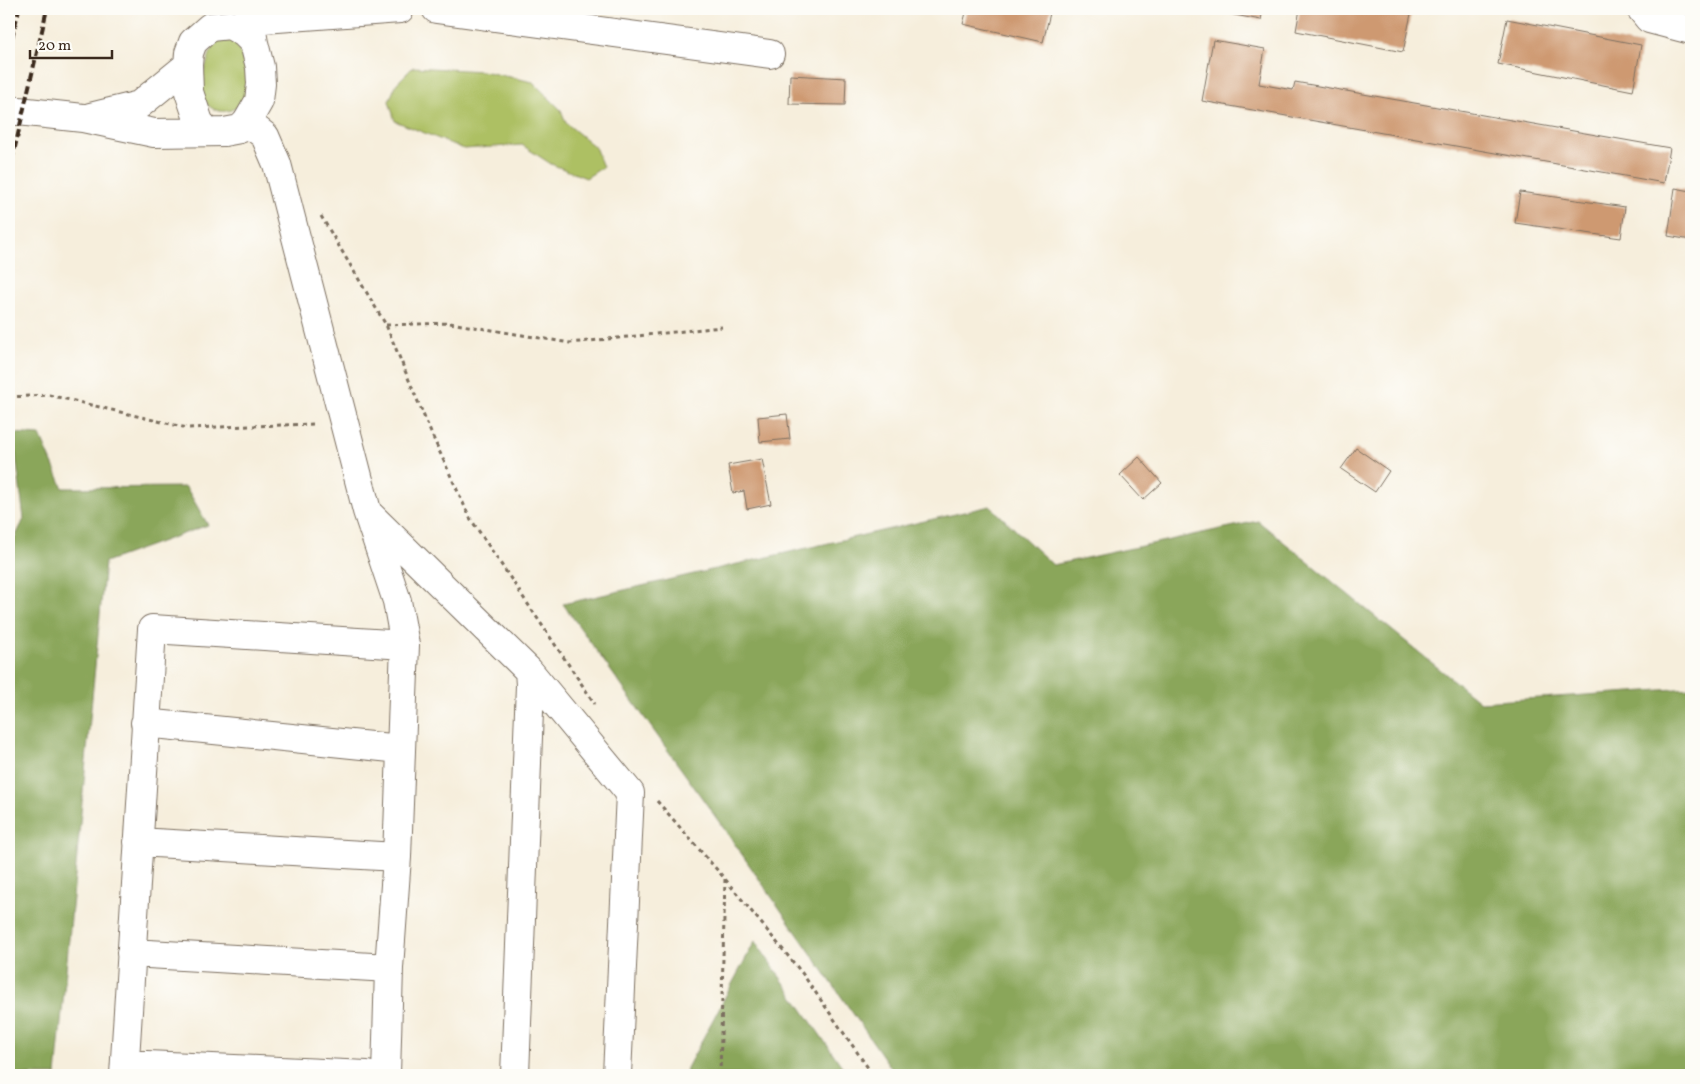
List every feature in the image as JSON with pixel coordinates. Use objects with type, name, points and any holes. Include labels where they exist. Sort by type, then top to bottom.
[{"type":"main road","points":[[200,9],[190,54],[190,92],[193,107],[200,122],[208,132]]},
{"type":"main road","points":[[83,118],[139,104],[190,54],[210,27],[230,25],[244,33],[251,24],[400,9]]},
{"type":"main road","points":[[436,9],[770,54]]},
{"type":"main road","points":[[1641,9],[1649,19],[1691,30]]},
{"type":"main road","points":[[9,110],[83,118],[154,133],[224,132],[240,129],[247,122],[259,101],[261,84],[260,67],[251,24]]},
{"type":"main road","points":[[247,122],[265,136],[277,164],[367,511],[397,601],[405,645],[397,857],[389,968],[386,1075]]},
{"type":"main road","points":[[367,511],[529,671],[630,793],[617,1075]]},
{"type":"main road","points":[[367,1075],[124,1070],[152,629],[405,645]]},
{"type":"main road","points":[[515,1075],[529,671]]},
{"type":"main road","points":[[145,723],[401,749]]},
{"type":"main road","points":[[138,842],[397,857]]},
{"type":"main road","points":[[131,953],[389,968]]},
{"type":"path","points":[[319,213],[386,325],[470,518],[599,711]]},
{"type":"path","points":[[386,325],[450,323],[570,343],[722,327]]},
{"type":"path","points":[[9,397],[49,395],[187,428],[344,423]]},
{"type":"path","points":[[656,800],[725,879],[802,973],[873,1075]]},
{"type":"path","points":[[720,1075],[725,879]]},
{"type":"green space","points":[[215,39],[234,39],[248,77],[249,89],[244,101],[229,111],[214,109],[201,98],[201,80]]},
{"type":"green space","points":[[413,67],[482,71],[533,82],[561,110],[566,123],[595,147],[603,167],[586,178],[551,164],[522,145],[464,149],[395,121],[389,101],[397,83]]},
{"type":"green space","points":[[13,433],[40,435],[63,488],[186,487],[208,525],[105,562],[56,1075],[9,1075],[9,550],[24,519]]},
{"type":"green space","points":[[990,506],[1053,565],[1258,521],[1480,702],[1691,688],[1691,1075],[896,1075],[722,826],[563,604]]},
{"type":"green space","points":[[755,941],[848,1075],[686,1075],[687,1068]]},
{"type":"building","points":[[967,9],[1051,9],[1043,42],[963,24]]},
{"type":"building","points":[[1203,9],[1263,9],[1261,20]]},
{"type":"building","points":[[1300,9],[1412,9],[1403,52],[1296,31]]},
{"type":"building","points":[[1507,19],[1641,45],[1633,91],[1498,64]]},
{"type":"building","points":[[1213,40],[1265,49],[1259,84],[1293,90],[1295,82],[1670,148],[1664,183],[1202,101]]},
{"type":"building","points":[[790,75],[846,78],[845,105],[789,104]]},
{"type":"building","points":[[1675,188],[1691,191],[1691,240],[1668,236]]},
{"type":"building","points":[[1520,192],[1625,207],[1621,238],[1515,223]]},
{"type":"building","points":[[787,414],[790,439],[760,442],[758,417]]},
{"type":"building","points":[[1356,448],[1389,471],[1375,492],[1341,469]]},
{"type":"building","points":[[1139,457],[1162,483],[1143,500],[1120,475]]},
{"type":"building","points":[[762,459],[771,504],[747,509],[744,491],[733,493],[728,465]]},
{"type":"railway","points":[[9,50],[19,9]]},
{"type":"railway","points":[[9,173],[47,9]]}]
